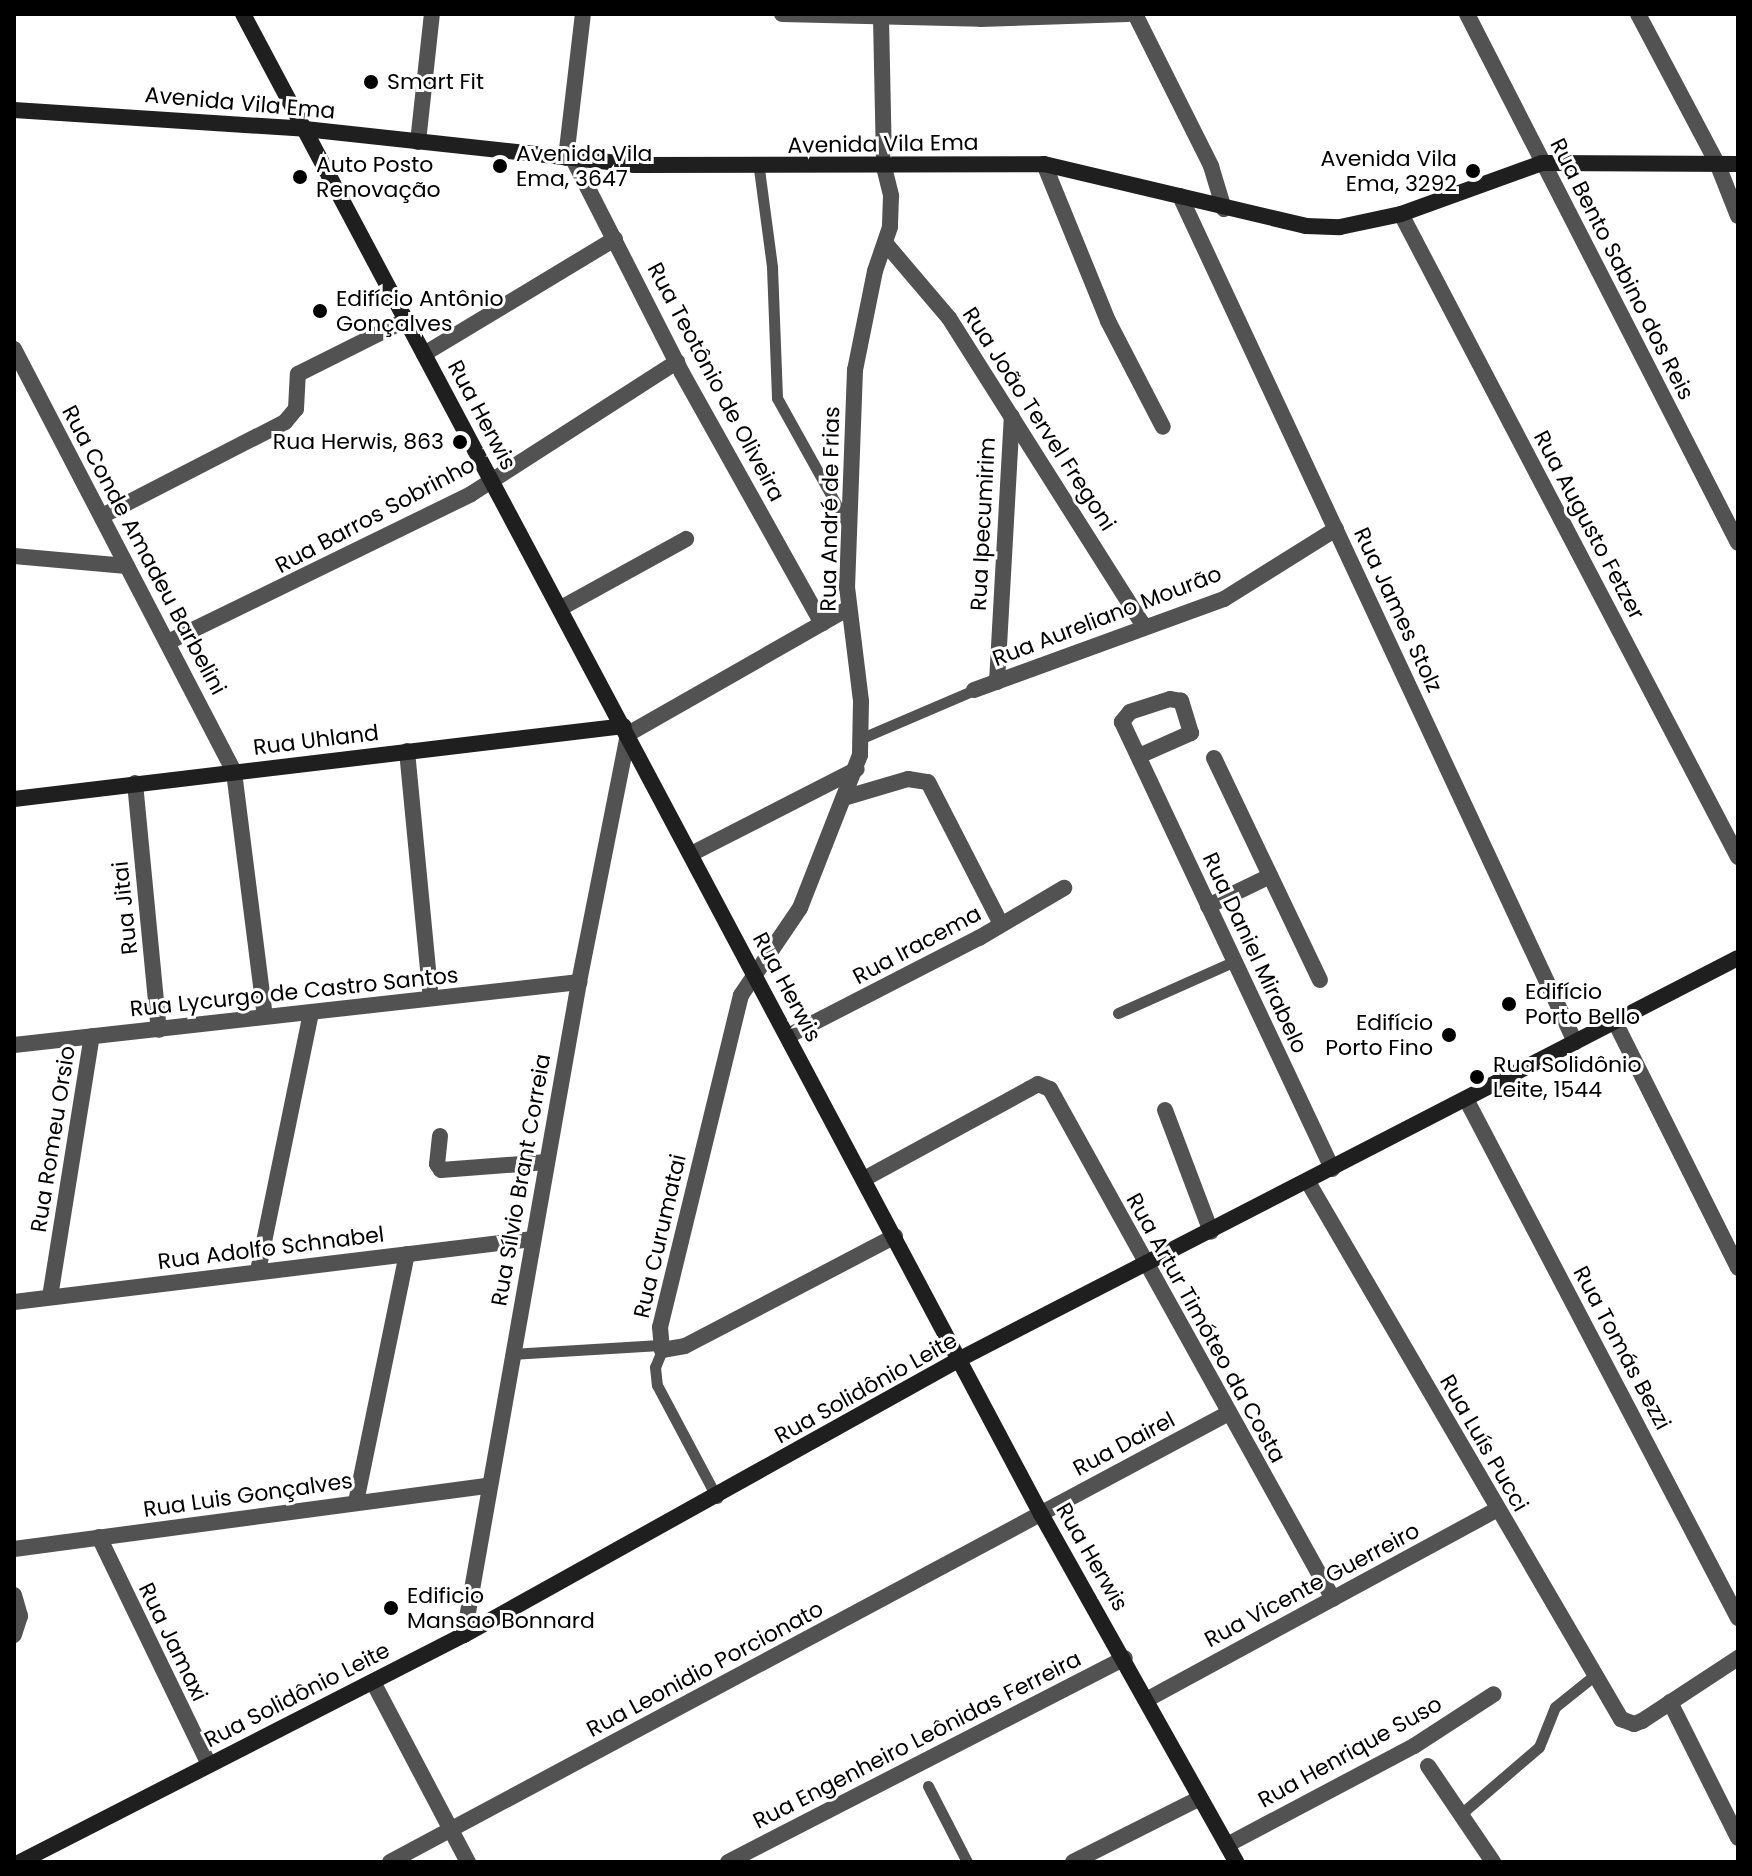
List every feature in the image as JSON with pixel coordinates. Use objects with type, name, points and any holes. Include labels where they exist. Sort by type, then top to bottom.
[{"type":"main road","name":"Rua Herwis","points":[[243,14],[895,1236],[958,1360],[1236,1862]]},
{"type":"main road","name":"Avenida Vila Ema","points":[[14,110],[305,129],[570,159],[759,169],[1044,164],[1224,209],[1317,227],[1401,214],[1542,163],[1738,164]]},
{"type":"main road","name":"Rua Uhland","points":[[14,799],[407,751],[626,730]]},
{"type":"main road","name":"Rua Solidônio Leite","points":[[20,1862],[464,1635],[717,1498],[958,1360],[1145,1267],[1738,958]]},
{"type":"street","points":[[418,142],[432,14]]},
{"type":"street","points":[[570,159],[583,14]]},
{"type":"street","points":[[782,14],[881,18],[1128,14]]},
{"type":"street","points":[[1135,14],[1211,166],[1224,209]]},
{"type":"street","name":"Rua Bento Sabino dos Reis","points":[[1467,14],[1738,543]]},
{"type":"street","points":[[1638,14],[1717,163],[1738,216]]},
{"type":"street","name":"Rua André de Frias","points":[[756,976],[800,908],[847,797],[857,769],[862,738],[847,609],[855,370],[875,271],[886,244],[891,196],[884,167],[881,18]]},
{"type":"street","name":"Rua Teotônio de Oliveira","points":[[570,159],[615,239],[677,362],[822,624]]},
{"type":"street","points":[[1044,164],[1108,321],[1163,427]]},
{"type":"street","name":"Rua James Stolz","points":[[1180,196],[1575,1042]]},
{"type":"street","name":"Rua Augusto Fetzer","points":[[1401,214],[1738,857]]},
{"type":"street","points":[[424,354],[615,239]]},
{"type":"street","name":"Rua João Tervel Fregoni","points":[[886,244],[938,303],[1143,625]]},
{"type":"street","points":[[102,516],[285,422],[296,409],[298,374],[406,320]]},
{"type":"street","name":"Rua Conde Amadeu Barbelini","points":[[14,349],[18,364],[102,516],[234,772],[265,1016]]},
{"type":"street","name":"Rua Barros Sobrinho","points":[[168,642],[311,575],[491,479],[677,362]]},
{"type":"street","name":"Rua Ipecumirim","points":[[997,682],[1012,416]]},
{"type":"street","name":"Rua Aureliano Mourão","points":[[974,690],[1143,625],[1224,599],[1336,529]]},
{"type":"street","points":[[561,608],[686,539]]},
{"type":"street","points":[[14,556],[127,566]]},
{"type":"street","points":[[626,730],[847,609]]},
{"type":"street","name":"Rua Sílvio Brant Correia","points":[[464,1635],[511,1354],[626,730]]},
{"type":"street","points":[[407,751],[431,998]]},
{"type":"street","name":"Rua Daniel Mirabelo","points":[[1139,756],[1332,1169]]},
{"type":"street","points":[[1214,758],[1320,980]]},
{"type":"street","points":[[691,854],[857,769]]},
{"type":"street","points":[[847,797],[908,779],[928,782],[1001,924]]},
{"type":"street","name":"Rua Jitai","points":[[135,783],[159,1030]]},
{"type":"street","points":[[1208,906],[1270,876]]},
{"type":"street","name":"Rua Iracema","points":[[788,1036],[1064,888]]},
{"type":"street","name":"Rua Curumatai","points":[[661,1347],[660,1327],[729,1040],[741,995],[756,976]]},
{"type":"street","name":"Rua Lycurgo de Castro Santos","points":[[14,1045],[579,982]]},
{"type":"street","points":[[258,1271],[311,1012]]},
{"type":"street","points":[[1615,1022],[1738,1268]]},
{"type":"street","name":"Rua Romeu Orsio","points":[[50,1297],[92,1036]]},
{"type":"street","name":"Rua Artur Timóteo da Costa","points":[[864,1179],[1038,1084],[1057,1100],[1145,1267],[1333,1599]]},
{"type":"street","name":"Rua Tomás Bezzi","points":[[1466,1099],[1738,1618]]},
{"type":"street","points":[[1165,1110],[1211,1232]]},
{"type":"street","points":[[440,1136],[437,1164],[441,1170],[547,1162]]},
{"type":"street","name":"Rua Luís Pucci","points":[[1308,1182],[1496,1510],[1625,1723],[1642,1721],[1670,1702]]},
{"type":"street","points":[[661,1347],[685,1346],[895,1236]]},
{"type":"street","name":"Rua Adolfo Schnabel","points":[[14,1302],[532,1239]]},
{"type":"street","points":[[356,1502],[407,1254]]},
{"type":"street","name":"Rua Dairel","points":[[1041,1514],[1227,1414]]},
{"type":"street","name":"Rua Luis Gonçalves","points":[[14,1549],[488,1486]]},
{"type":"street","name":"Rua Vicente Guerreiro","points":[[1148,1699],[1496,1510]]},
{"type":"street","name":"Rua Leonidio Porcionato","points":[[390,1862],[1041,1514]]},
{"type":"street","name":"Rua Jamaxi","points":[[99,1537],[209,1765]]},
{"type":"street","points":[[14,1595],[20,1616],[14,1635]]},
{"type":"street","name":"Rua Engenheiro Leônidas Ferreira","points":[[728,1862],[1125,1658]]},
{"type":"street","points":[[1738,1658],[1670,1702],[1738,1838]]},
{"type":"street","points":[[373,1682],[468,1862]]},
{"type":"street","name":"Rua Henrique Suso","points":[[1227,1845],[1414,1746],[1494,1694]]},
{"type":"street","points":[[1428,1766],[1493,1862]]},
{"type":"street","points":[[1073,1862],[1200,1798]]},
{"type":"lane","points":[[759,169],[772,267],[777,398],[850,530]]},
{"type":"lane","points":[[862,738],[974,690]]},
{"type":"lane","points":[[1118,1013],[1235,961]]},
{"type":"lane","points":[[511,1354],[661,1347]]},
{"type":"lane","name":"Rua Curumatai","points":[[661,1347],[655,1367],[657,1385],[717,1498]]},
{"type":"lane","points":[[1462,1813],[1539,1747],[1555,1707],[1595,1675]]},
{"type":"lane","points":[[928,1786],[967,1862]]},
{"type":"place","name":"Smart Fit","points":[[371,82]]},
{"type":"place","name":"Avenida Vila Ema, 3647","points":[[500,166]]},
{"type":"place","name":"Avenida Vila Ema, 3292","points":[[1473,171]]},
{"type":"place","name":"Auto Posto Renovação","points":[[300,177]]},
{"type":"place","name":"Edifício Antônio Gonçalves","points":[[320,311]]},
{"type":"place","name":"Rua Herwis, 863","points":[[460,442]]},
{"type":"place","name":"Edifício Porto Bello","points":[[1509,1004]]},
{"type":"place","name":"Edifício Porto Fino","points":[[1449,1035]]},
{"type":"place","name":"Rua Solidônio Leite, 1544","points":[[1477,1077]]},
{"type":"place","name":"Edificio Mansao Bonnard","points":[[391,1608]]}]
